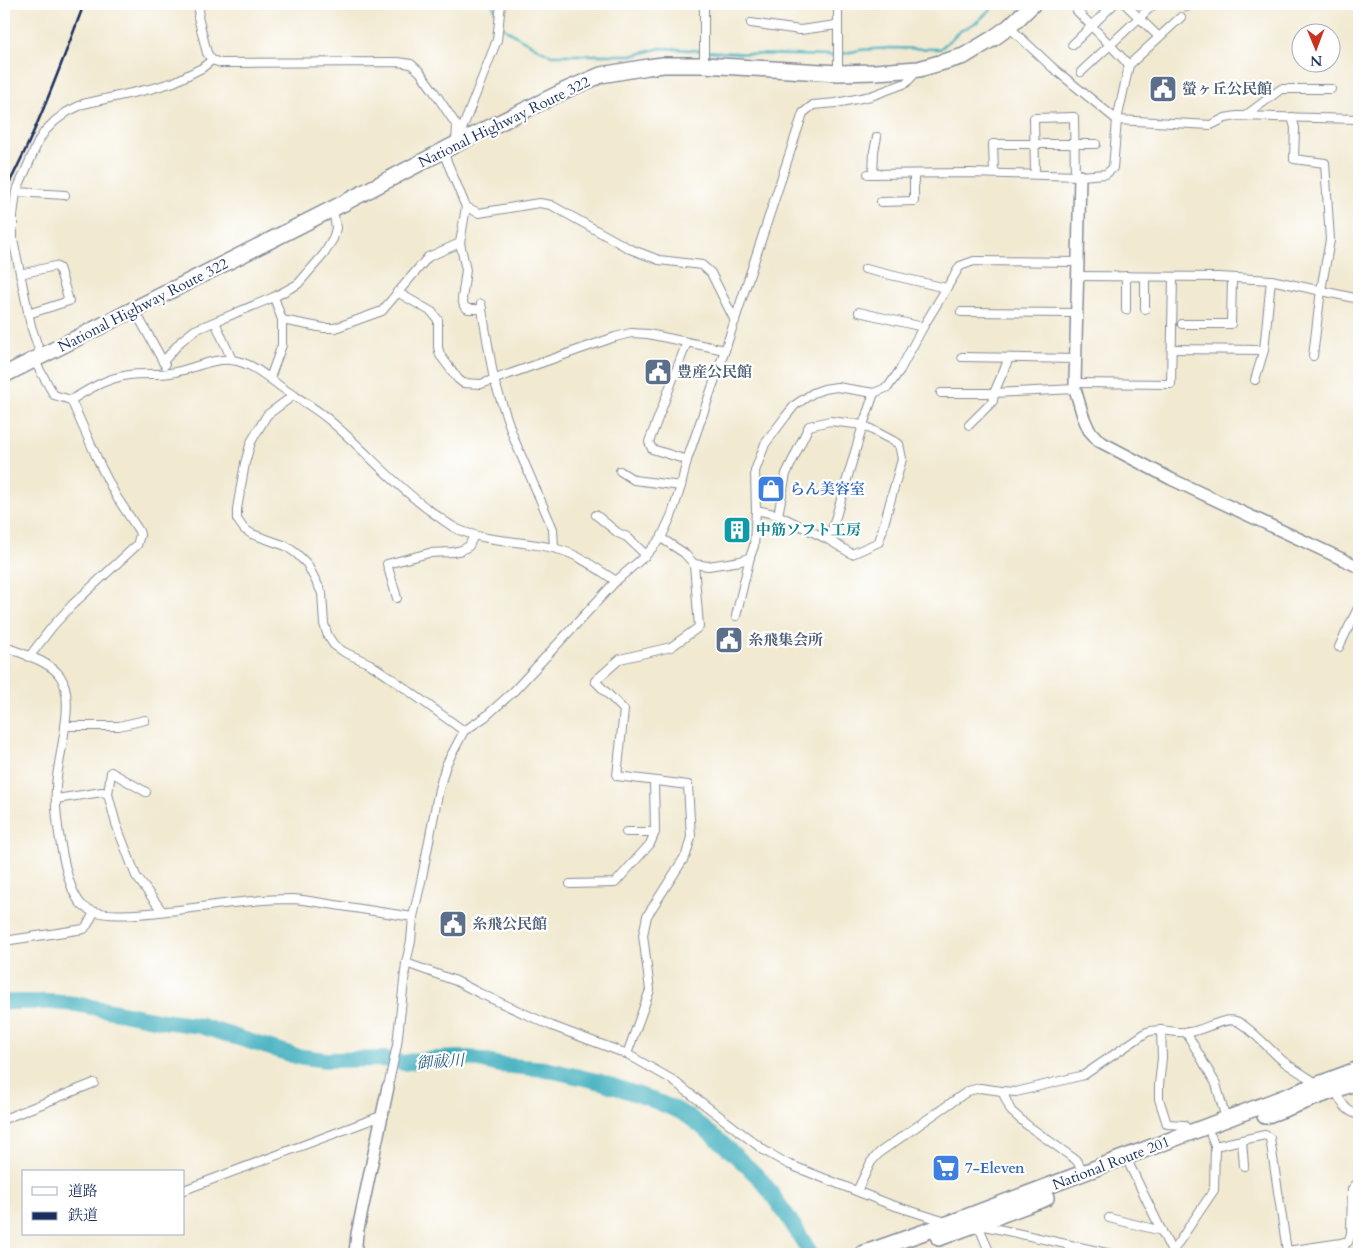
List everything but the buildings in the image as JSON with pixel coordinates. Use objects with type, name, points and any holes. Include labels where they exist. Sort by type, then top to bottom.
[{"type":"highway","name":"National Highway Route 322","points":[[4,375],[450,148],[600,75],[648,66],[704,59],[838,67],[875,72],[918,69],[964,56],[1009,27],[1034,4]]},
{"type":"highway","name":"National Route 201","points":[[862,1254],[950,1223],[1359,1069]]},
{"type":"highway","name":"National Route 201","points":[[892,1254],[978,1224],[1130,1166],[1213,1141],[1359,1081]]},
{"type":"street","points":[[200,4],[198,17],[208,53],[212,60],[221,62],[398,62],[411,64],[429,84],[457,126],[450,148],[466,207],[460,243],[466,270],[462,299],[464,306],[468,309],[482,307],[494,380],[514,439],[553,529],[554,548]]},
{"type":"street","points":[[704,4],[704,59]]},
{"type":"street","points":[[838,4],[838,67]]},
{"type":"street","points":[[1072,45],[1114,4]]},
{"type":"street","points":[[1125,4],[1159,37]]},
{"type":"street","points":[[1081,72],[1154,4]]},
{"type":"street","points":[[450,148],[497,40],[501,7]]},
{"type":"street","points":[[1077,11],[1129,65]]},
{"type":"street","points":[[877,137],[871,174],[1106,174],[1113,168],[1117,120],[1129,65],[1181,17]]},
{"type":"street","points":[[751,23],[800,30],[838,24]]},
{"type":"street","points":[[1009,27],[1053,68],[1117,120],[1211,124],[1225,118],[1245,116],[1359,120]]},
{"type":"street","points":[[29,657],[72,605],[137,545],[139,531],[116,496],[70,400],[54,394],[38,358],[20,274],[12,225],[16,192],[39,140],[45,131],[67,112],[83,104],[174,82],[202,68],[212,60]]},
{"type":"street","points":[[355,1254],[357,1234],[396,1045],[413,916],[438,789],[446,764],[464,732],[485,717],[514,691],[616,582],[646,555],[661,538],[672,514],[687,460],[735,322],[803,113],[813,105],[836,103],[871,96],[906,83],[918,69]]},
{"type":"street","points":[[1245,116],[1281,89],[1331,89]]},
{"type":"street","points":[[1035,174],[1034,118],[1074,117],[1077,175],[1075,386],[1089,430],[1099,441],[1171,479],[1359,567]]},
{"type":"street","points":[[1292,117],[1295,128],[1294,159],[1325,163],[1330,240],[1312,356]]},
{"type":"street","points":[[994,173],[993,144],[1096,144]]},
{"type":"street","points":[[881,202],[914,201],[914,174]]},
{"type":"street","points":[[16,192],[65,195]]},
{"type":"street","points":[[466,207],[479,213],[539,203],[551,205],[630,249],[659,260],[702,265],[711,273],[735,322]]},
{"type":"street","points":[[163,362],[181,341],[195,330],[274,297],[298,284],[324,254],[333,239],[336,228],[333,209]]},
{"type":"street","points":[[282,320],[324,328],[335,328],[382,311],[428,256],[460,243]]},
{"type":"street","points":[[736,616],[754,546],[756,510],[755,471],[766,444],[795,405],[812,393],[824,389],[837,387],[874,393],[888,387],[960,266],[974,261],[1077,262]]},
{"type":"street","points":[[20,274],[55,266],[59,268],[69,301],[28,314]]},
{"type":"street","points":[[865,269],[946,288]]},
{"type":"street","points":[[1077,276],[1271,280],[1359,299]]},
{"type":"street","points":[[1126,276],[1126,310]]},
{"type":"street","points":[[1145,277],[1145,309]]},
{"type":"street","points":[[941,392],[994,394],[1075,386],[1172,384],[1173,277]]},
{"type":"street","points":[[1182,324],[1231,324],[1232,278]]},
{"type":"street","points":[[1255,380],[1264,350],[1271,280]]},
{"type":"street","points":[[397,292],[432,312],[438,320],[438,347],[440,355],[458,379],[464,383],[481,384],[615,336],[631,333],[648,334],[725,350]]},
{"type":"street","points":[[270,378],[282,345],[282,320],[274,297]]},
{"type":"street","points":[[134,309],[169,373]]},
{"type":"street","points":[[859,312],[923,327]]},
{"type":"street","points":[[961,312],[1076,313]]},
{"type":"street","points":[[215,322],[232,360]]},
{"type":"street","points":[[687,342],[649,442],[652,448],[687,460]]},
{"type":"street","points":[[1172,349],[1264,350]]},
{"type":"street","points":[[962,357],[1076,359]]},
{"type":"street","points":[[969,425],[992,400],[1008,358]]},
{"type":"street","points":[[70,400],[92,386],[128,375],[169,373],[186,370],[212,361],[232,360],[251,366],[260,370],[328,418],[412,497],[439,518],[474,535],[554,548],[574,555],[616,582]]},
{"type":"street","points":[[829,540],[874,393]]},
{"type":"street","points":[[294,395],[267,415],[251,442],[245,463],[237,519],[244,529],[252,534],[286,546],[307,564],[322,593],[324,624],[328,636],[334,644],[344,652],[370,664],[391,678],[464,732]]},
{"type":"street","points":[[756,510],[778,515],[829,540],[852,554],[878,542],[902,459],[899,444],[863,425],[830,421],[809,426],[786,474],[778,515]]},
{"type":"street","points":[[620,472],[634,480],[681,486]]},
{"type":"street","points":[[596,515],[618,533],[627,537],[646,555]]},
{"type":"street","points":[[397,598],[387,564],[429,553],[462,550],[469,546],[474,535]]},
{"type":"street","points":[[627,1054],[650,990],[642,935],[647,916],[686,855],[691,837],[688,785],[617,776],[624,710],[595,681],[620,659],[671,647],[699,627],[694,564],[684,553],[661,538]]},
{"type":"street","points":[[694,564],[708,566],[741,561],[750,557]]},
{"type":"street","points":[[1339,647],[1359,606]]},
{"type":"street","points":[[4,646],[47,664],[54,669],[63,681],[66,698],[65,726],[56,787],[57,821],[71,887],[82,905],[94,912],[114,914],[162,911],[253,900],[296,900],[413,916]]},
{"type":"street","points":[[65,726],[119,726],[145,720]]},
{"type":"street","points":[[146,792],[112,772],[108,794],[116,824],[136,876],[162,911]]},
{"type":"street","points":[[570,884],[615,883],[650,844],[655,832],[654,781]]},
{"type":"street","points":[[56,799],[102,792],[108,794]]},
{"type":"street","points":[[626,832],[655,832]]},
{"type":"street","points":[[4,941],[84,929],[94,912]]},
{"type":"street","points":[[406,963],[456,981],[552,1026],[627,1054],[671,1079],[765,1151],[788,1164],[888,1204],[950,1223]]},
{"type":"street","points":[[857,1192],[871,1162],[880,1152],[968,1091],[980,1088],[1016,1092],[1084,1075],[1147,1032],[1156,1029],[1186,1032],[1199,1030],[1221,1022],[1236,1021],[1246,1027],[1284,1061],[1319,1085]]},
{"type":"street","points":[[1161,1030],[1162,1058],[1159,1085],[1160,1099],[1167,1124],[1184,1125],[1190,1133]]},
{"type":"street","points":[[1186,1032],[1216,1084],[1226,1119]]},
{"type":"street","points":[[4,1119],[94,1083]]},
{"type":"street","points":[[1002,1090],[1011,1111],[1076,1160],[1085,1172]]},
{"type":"street","points":[[1335,1090],[1344,1107],[1352,1113],[1359,1115]]},
{"type":"street","points":[[185,1190],[381,1116]]},
{"type":"street","points":[[1130,1166],[1173,1253],[1214,1190],[1213,1141],[1242,1140],[1265,1135],[1270,1138],[1288,1252],[1314,1250],[1348,1242],[1351,1234],[1352,1189],[1359,1180]]},
{"type":"street","points":[[1242,1140],[1244,1166]]},
{"type":"street","points":[[1110,1218],[1162,1231]]},
{"type":"street","points":[[978,1224],[990,1254]]},
{"type":"street","points":[[978,1224],[1111,1254]]},
{"type":"street","points":[[1344,1242],[1345,1254]]},
{"type":"waterway","points":[[492,4],[497,13]]},
{"type":"waterway","points":[[502,23],[503,27],[516,36],[550,55],[635,55],[661,48],[751,54],[832,56],[860,50],[889,48],[940,49],[960,31],[977,22],[996,4]]},
{"type":"waterway","name":"御祓川","points":[[4,1002],[76,1004],[163,1021],[201,1026],[296,1056],[326,1060],[385,1059],[403,1063],[420,1060],[471,1058],[500,1065],[545,1069],[601,1082],[679,1111],[722,1143],[763,1182],[811,1254]]},
{"type":"railway","points":[[4,193],[37,124],[84,4]]},
{"type":"place","name":"螢ヶ丘公民館","points":[[1163,89]]},
{"type":"place","name":"豊産公民館","points":[[658,372]]},
{"type":"place","name":"らん美容室","points":[[771,489]]},
{"type":"place","name":"中筋ソフト工房","points":[[737,530]]},
{"type":"place","name":"糸飛集会所","points":[[729,640]]},
{"type":"place","name":"糸飛公民館","points":[[453,924]]},
{"type":"place","name":"7-Eleven","points":[[946,1168]]}]
